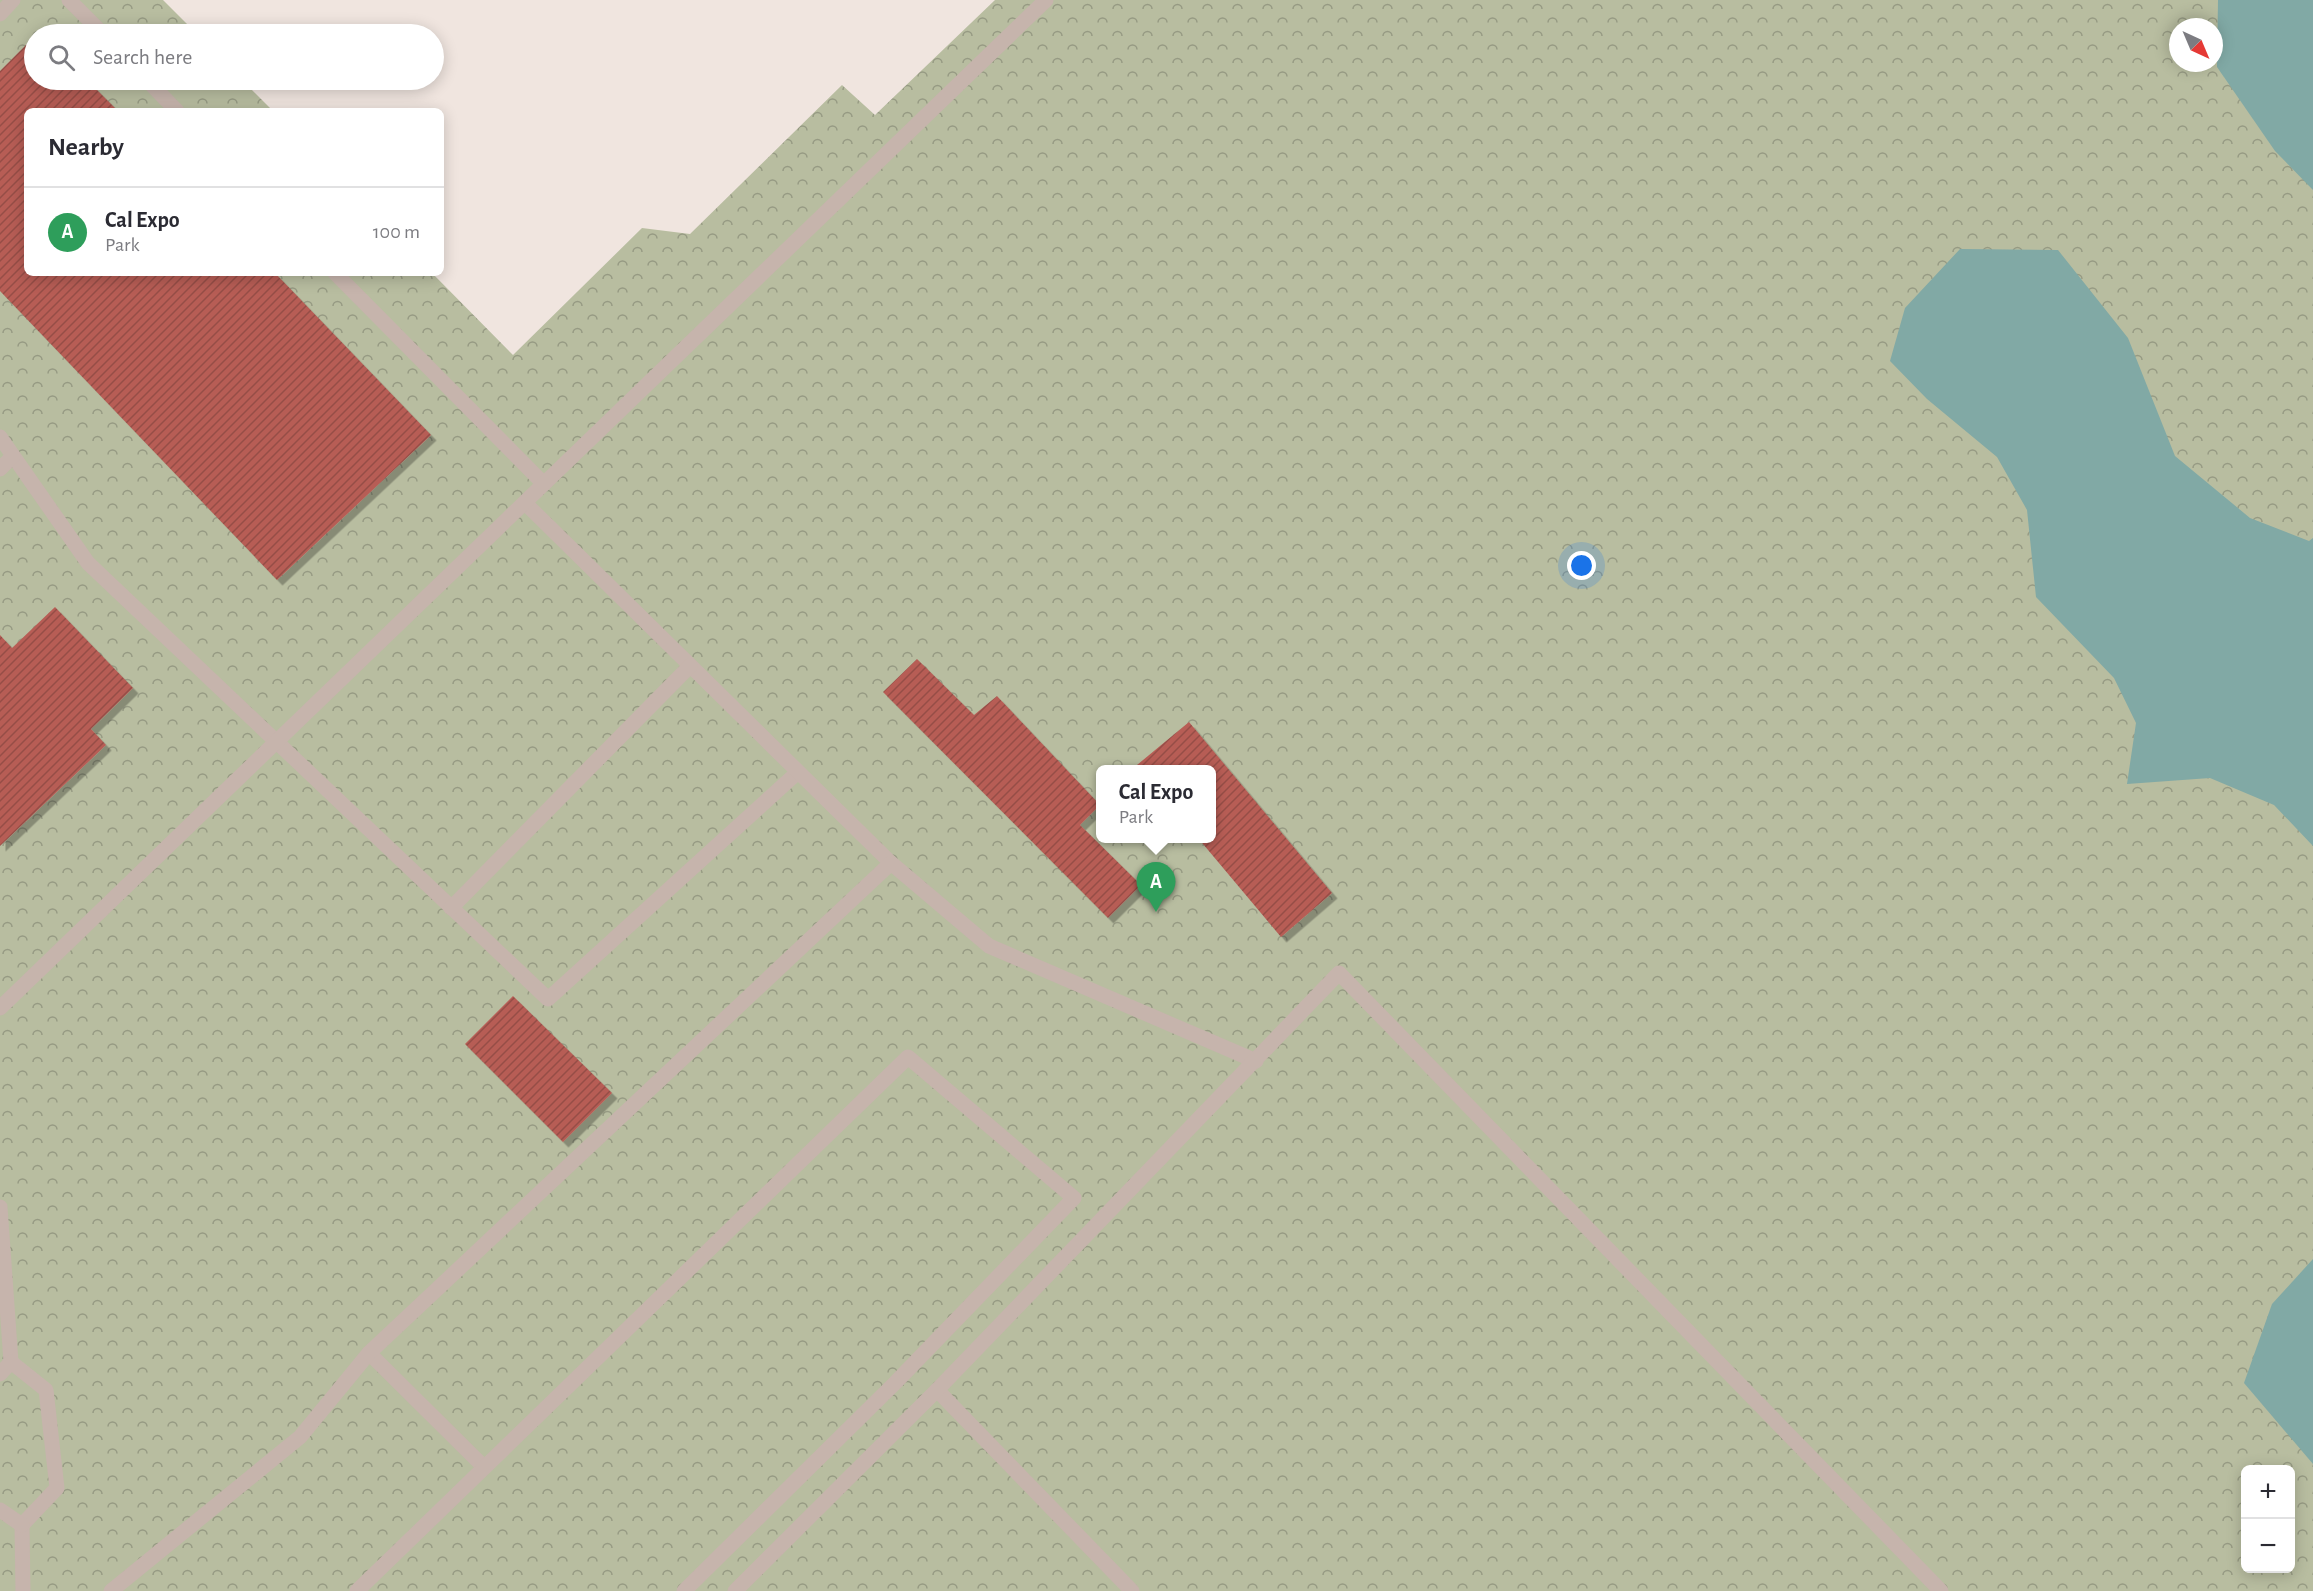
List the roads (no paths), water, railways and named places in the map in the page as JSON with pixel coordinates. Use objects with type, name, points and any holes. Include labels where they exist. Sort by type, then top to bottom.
[{"type":"lane","points":[[0,14],[13,0]]},
{"type":"lane","points":[[69,0],[93,24]]},
{"type":"lane","points":[[0,1008],[1046,0]]},
{"type":"lane","points":[[157,90],[174,108]]},
{"type":"lane","points":[[338,276],[544,484]]},
{"type":"lane","points":[[0,437],[88,562],[548,999],[798,772]]},
{"type":"lane","points":[[0,469],[13,456]]},
{"type":"lane","points":[[525,503],[891,863],[989,946],[1256,1061]]},
{"type":"lane","points":[[452,909],[690,666]]},
{"type":"lane","points":[[111,1591],[300,1437],[369,1353],[891,863]]},
{"type":"lane","points":[[735,1591],[938,1390],[1339,973],[1941,1591]]},
{"type":"lane","points":[[357,1591],[908,1057],[1074,1198],[895,1383],[684,1591]]},
{"type":"lane","points":[[0,1208],[5,1368],[46,1390],[57,1488],[22,1525],[23,1591]]},
{"type":"lane","points":[[369,1353],[484,1467]]},
{"type":"lane","points":[[938,1390],[1132,1591]]},
{"type":"lane","points":[[0,1510],[22,1525]]},
{"type":"water","points":[[2218,0],[2313,0],[2313,190],[2275,151],[2220,72],[2223,72],[2223,18],[2218,18]]},
{"type":"water","points":[[1960,249],[2058,250],[2128,338],[2175,456],[2250,518],[2309,541],[2313,538],[2313,846],[2274,805],[2210,778],[2127,784],[2136,723],[2114,678],[2036,597],[2027,510],[1997,457],[1927,399],[1890,361],[1905,308]]},
{"type":"water","points":[[2313,1259],[2313,1464],[2244,1383],[2272,1304]]},
{"type":"place","name":"Cal Expo","points":[[1156,912]]}]
